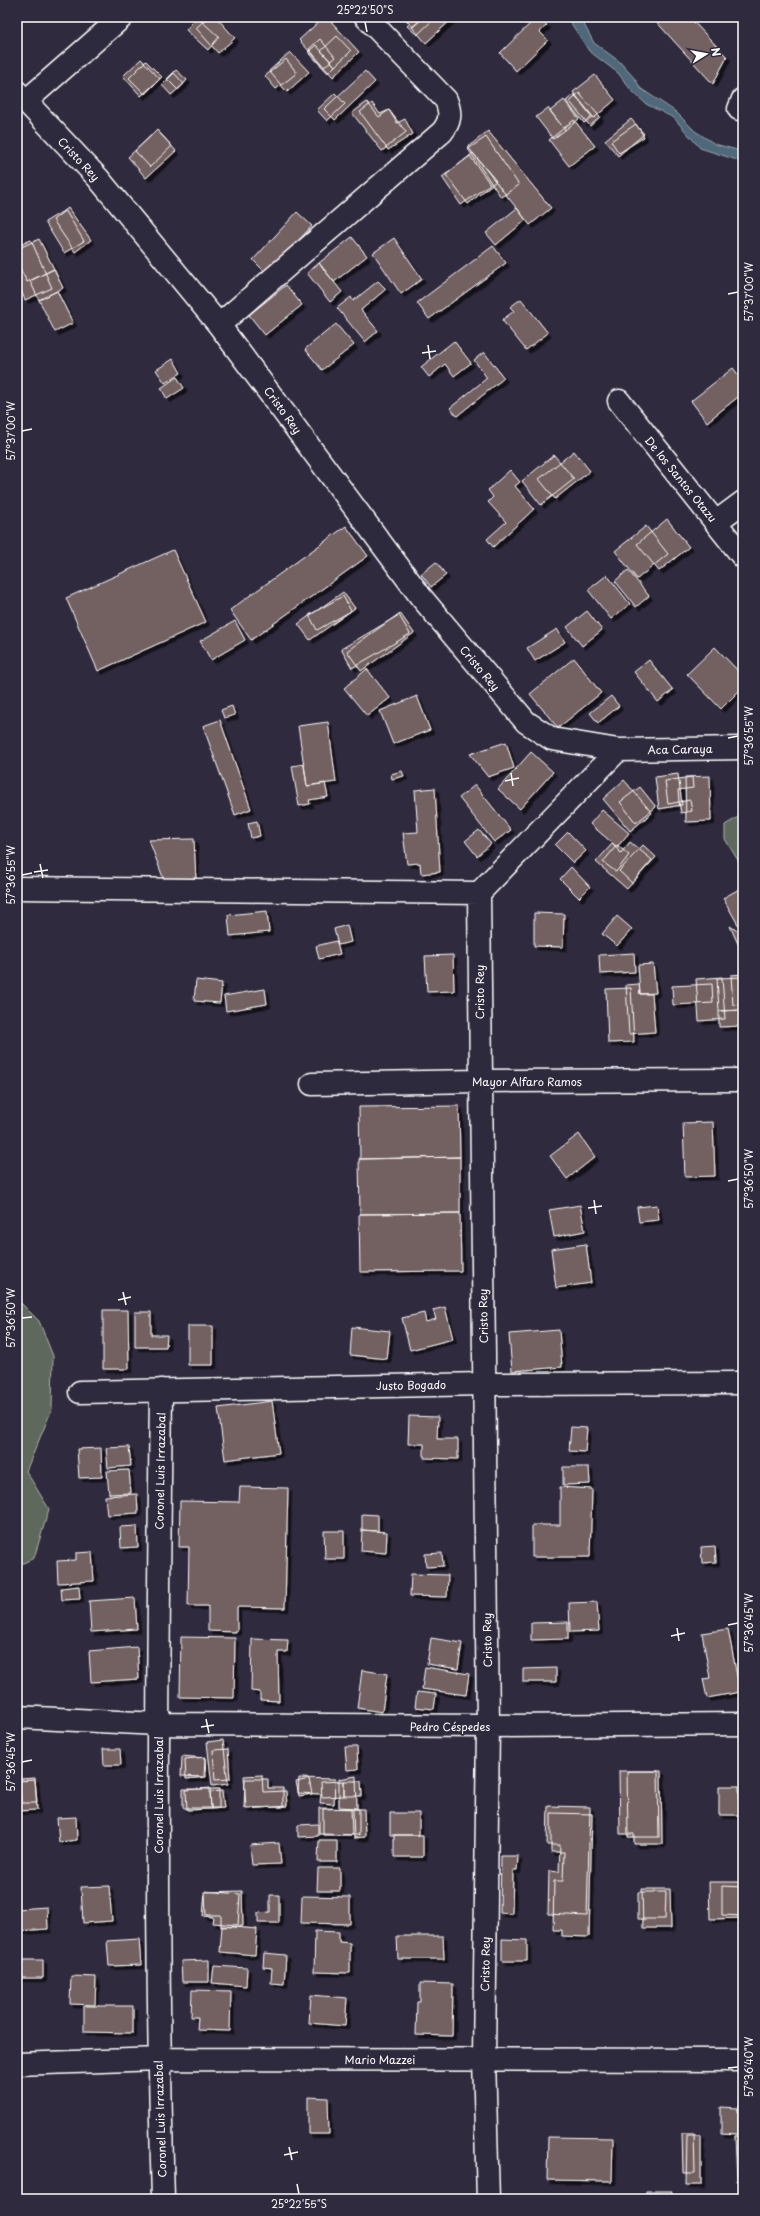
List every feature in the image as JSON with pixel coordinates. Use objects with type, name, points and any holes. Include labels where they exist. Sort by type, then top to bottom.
[{"type":"street","points":[[22,97],[122,17]]},
{"type":"street","points":[[220,325],[442,132],[448,125],[450,112],[446,100],[366,17]]},
{"type":"street","name":"Cristo Rey","points":[[22,97],[98,178],[220,325],[421,597],[526,722],[552,739],[618,750]]},
{"type":"street","name":"De los Santos Otazu","points":[[619,401],[743,557]]},
{"type":"street","points":[[716,522],[743,502]]},
{"type":"street","name":"Aca Caraya","points":[[618,750],[743,748]]},
{"type":"street","points":[[17,888],[479,893],[618,750]]},
{"type":"street","name":"Cristo Rey","points":[[479,893],[479,1081],[488,1726],[484,2059],[488,2199]]},
{"type":"street","name":"Mayor Alfaro Ramos","points":[[312,1084],[479,1081],[743,1080]]},
{"type":"street","name":"Justo Bogado","points":[[80,1392],[484,1384],[743,1383]]},
{"type":"street","name":"Coronel Luis Irrazabal","points":[[161,1390],[158,1724],[159,2059],[163,2199]]},
{"type":"street","name":"Pedro Céspedes","points":[[17,1717],[158,1724],[488,1726],[743,1724]]},
{"type":"street","name":"Mario Mazzei","points":[[17,2064],[159,2059],[743,2060]]},
{"type":"green space","points":[[740,816],[743,819],[743,859],[739,862],[725,839],[725,825]]},
{"type":"green space","points":[[17,1299],[39,1321],[53,1356],[52,1409],[26,1471],[49,1509],[34,1558],[17,1566]]},
{"type":"water","points":[[567,17],[580,17],[594,43],[619,61],[636,80],[640,88],[676,112],[695,131],[715,144],[737,150],[743,149],[743,166],[737,160],[700,148],[674,118],[646,104],[631,90],[618,73],[589,51]]},
{"type":"building","points":[[197,17],[219,37],[208,50],[186,30]]},
{"type":"building","points":[[208,17],[216,17],[235,38],[218,53],[196,28]]},
{"type":"building","points":[[324,17],[327,17],[359,52],[333,77],[299,40]]},
{"type":"building","points":[[403,17],[424,17],[413,27]]},
{"type":"building","points":[[416,17],[436,17],[417,35],[407,26]]},
{"type":"building","points":[[424,17],[454,17],[426,43],[412,27]]},
{"type":"building","points":[[537,17],[547,25],[540,32],[548,40],[516,71],[500,53]]},
{"type":"building","points":[[652,17],[689,17],[727,57],[713,84]]},
{"type":"building","points":[[337,36],[351,51],[335,66],[321,51]]},
{"type":"building","points":[[320,39],[335,57],[324,67],[309,49]]},
{"type":"building","points":[[316,45],[335,66],[328,73],[308,52]]},
{"type":"building","points":[[290,52],[309,72],[287,92],[269,71]]},
{"type":"building","points":[[141,59],[160,79],[141,96],[123,76]]},
{"type":"building","points":[[286,59],[297,73],[276,89],[265,76]]},
{"type":"building","points":[[146,61],[162,77],[145,94],[129,78]]},
{"type":"building","points":[[176,70],[187,80],[178,90],[167,79]]},
{"type":"building","points":[[365,71],[375,82],[335,120],[324,109]]},
{"type":"building","points":[[174,73],[184,84],[171,95],[162,85]]},
{"type":"building","points":[[595,75],[615,100],[594,118],[573,92]]},
{"type":"building","points":[[335,93],[345,104],[327,121],[317,110]]},
{"type":"building","points":[[579,93],[600,117],[590,126],[570,102]]},
{"type":"building","points":[[574,94],[592,117],[584,123],[566,101]]},
{"type":"building","points":[[564,100],[579,119],[565,130],[550,111]]},
{"type":"building","points":[[367,102],[379,117],[389,110],[406,132],[382,151],[352,113]]},
{"type":"building","points":[[372,103],[380,114],[389,110],[397,123],[405,119],[413,134],[388,150],[360,112]]},
{"type":"building","points":[[548,108],[565,130],[553,139],[536,117]]},
{"type":"building","points":[[631,119],[644,134],[618,156],[605,140]]},
{"type":"building","points":[[574,120],[595,146],[569,166],[549,140]]},
{"type":"building","points":[[636,124],[644,137],[619,153],[611,141]]},
{"type":"building","points":[[157,130],[176,151],[146,178],[128,157]]},
{"type":"building","points":[[157,130],[172,146],[150,167],[135,151]]},
{"type":"building","points":[[488,131],[551,208],[530,225],[468,147]]},
{"type":"building","points":[[486,137],[519,185],[501,197],[468,149]]},
{"type":"building","points":[[473,153],[496,181],[468,204],[446,175]]},
{"type":"building","points":[[470,156],[490,184],[461,205],[442,177]]},
{"type":"building","points":[[68,208],[91,240],[75,252],[53,220]]},
{"type":"building","points":[[517,208],[526,220],[496,245],[486,233]]},
{"type":"building","points":[[65,210],[84,241],[64,253],[45,222]]},
{"type":"building","points":[[297,212],[312,226],[267,274],[253,260]]},
{"type":"building","points":[[352,237],[367,256],[334,282],[319,263]]},
{"type":"building","points":[[394,238],[422,279],[401,294],[373,253]]},
{"type":"building","points":[[39,239],[54,269],[27,282],[17,262],[17,249]]},
{"type":"building","points":[[31,240],[52,288],[25,300],[17,281],[17,246]]},
{"type":"building","points":[[493,246],[506,263],[429,319],[417,303]]},
{"type":"building","points":[[319,263],[342,292],[330,302],[307,273]]},
{"type":"building","points":[[54,269],[63,288],[39,300],[30,281]]},
{"type":"building","points":[[378,281],[386,289],[361,310],[378,331],[365,342],[337,308],[351,297],[353,301]]},
{"type":"building","points":[[286,285],[302,305],[265,335],[249,315]]},
{"type":"building","points":[[57,291],[73,323],[55,332],[39,300]]},
{"type":"building","points":[[521,299],[548,333],[526,350],[502,320],[514,311],[510,307]]},
{"type":"building","points":[[336,324],[354,345],[322,370],[305,349]]},
{"type":"building","points":[[454,341],[471,363],[454,376],[445,364],[429,377],[421,367]]},
{"type":"building","points":[[484,352],[504,378],[457,416],[450,408],[487,378],[474,360]]},
{"type":"building","points":[[173,359],[181,373],[165,383],[156,370]]},
{"type":"building","points":[[733,368],[743,381],[743,393],[707,422],[691,401]]},
{"type":"building","points":[[177,377],[184,388],[167,399],[161,388]]},
{"type":"building","points":[[574,451],[590,471],[555,499],[539,479]]},
{"type":"building","points":[[554,455],[574,479],[541,505],[522,481]]},
{"type":"building","points":[[510,470],[520,482],[515,486],[534,509],[493,547],[487,539],[506,522],[488,502],[493,497],[488,490]]},
{"type":"building","points":[[667,519],[689,547],[659,571],[637,544]]},
{"type":"building","points":[[346,526],[368,556],[251,640],[230,610]]},
{"type":"building","points":[[646,526],[668,554],[637,579],[615,551]]},
{"type":"building","points":[[173,550],[206,622],[98,671],[66,598]]},
{"type":"building","points":[[436,562],[446,575],[431,587],[421,574]]},
{"type":"building","points":[[628,570],[649,596],[636,607],[615,581]]},
{"type":"building","points":[[607,575],[630,604],[611,619],[588,590]]},
{"type":"building","points":[[343,592],[355,608],[310,640],[298,624]]},
{"type":"building","points":[[343,596],[351,611],[317,630],[309,615]]},
{"type":"building","points":[[587,611],[602,630],[582,646],[567,627]]},
{"type":"building","points":[[400,613],[414,633],[361,671],[347,651]]},
{"type":"building","points":[[399,615],[410,634],[352,668],[341,649]]},
{"type":"building","points":[[235,621],[245,640],[211,660],[200,641]]},
{"type":"building","points":[[557,629],[565,642],[535,661],[527,648]]},
{"type":"building","points":[[715,647],[743,676],[743,687],[721,709],[687,674]]},
{"type":"building","points":[[574,658],[601,693],[558,728],[530,694]]},
{"type":"building","points":[[649,660],[673,690],[658,702],[634,672]]},
{"type":"building","points":[[367,669],[390,698],[367,716],[344,688]]},
{"type":"building","points":[[417,696],[430,730],[393,744],[380,711]]},
{"type":"building","points":[[611,696],[619,706],[598,723],[590,713]]},
{"type":"building","points":[[232,706],[235,715],[224,718],[221,710]]},
{"type":"building","points":[[220,720],[251,809],[235,815],[203,726]]},
{"type":"building","points":[[328,722],[336,782],[307,786],[298,726]]},
{"type":"building","points":[[506,742],[514,768],[488,777],[470,754]]},
{"type":"building","points":[[531,752],[553,772],[520,809],[498,789]]},
{"type":"building","points":[[304,764],[307,786],[325,783],[328,797],[309,800],[310,804],[299,806],[292,766]]},
{"type":"building","points":[[402,771],[404,776],[392,779],[391,774]]},
{"type":"building","points":[[678,774],[682,805],[659,809],[655,777]]},
{"type":"building","points":[[710,776],[711,821],[686,822],[685,777]]},
{"type":"building","points":[[692,777],[693,788],[678,790],[679,802],[668,804],[665,781]]},
{"type":"building","points":[[624,780],[652,813],[630,831],[603,799]]},
{"type":"building","points":[[475,785],[511,830],[494,842],[459,798]]},
{"type":"building","points":[[640,787],[656,807],[636,823],[620,802]]},
{"type":"building","points":[[435,788],[440,872],[421,874],[420,863],[407,864],[403,833],[418,832],[415,790]]},
{"type":"building","points":[[690,800],[692,811],[681,813],[679,802]]},
{"type":"building","points":[[602,810],[629,833],[617,847],[590,824]]},
{"type":"building","points":[[257,821],[260,836],[251,838],[248,823]]},
{"type":"building","points":[[479,830],[491,844],[477,856],[465,841]]},
{"type":"building","points":[[568,832],[586,851],[573,863],[555,845]]},
{"type":"building","points":[[194,839],[196,880],[164,880],[149,840]]},
{"type":"building","points":[[630,842],[652,860],[627,889],[596,862],[612,844],[621,853]]},
{"type":"building","points":[[617,845],[629,855],[616,872],[603,862]]},
{"type":"building","points":[[643,845],[656,857],[632,883],[619,871]]},
{"type":"building","points":[[571,867],[590,887],[579,898],[560,879]]},
{"type":"building","points":[[743,887],[743,926],[740,928],[723,898]]},
{"type":"building","points":[[267,911],[269,932],[230,936],[228,915]]},
{"type":"building","points":[[534,913],[564,914],[563,947],[534,946]]},
{"type":"building","points":[[617,916],[632,929],[617,946],[602,934]]},
{"type":"building","points":[[347,925],[351,942],[338,945],[334,929]]},
{"type":"building","points":[[730,926],[743,935],[743,955]]},
{"type":"building","points":[[336,941],[340,954],[319,959],[316,946]]},
{"type":"building","points":[[634,953],[635,972],[600,974],[599,955]]},
{"type":"building","points":[[453,955],[454,991],[427,992],[425,956]]},
{"type":"building","points":[[653,964],[656,993],[640,994],[638,965]]},
{"type":"building","points":[[743,974],[743,1004],[733,1005],[731,975]]},
{"type":"building","points":[[722,977],[725,1019],[699,1021],[696,979]]},
{"type":"building","points":[[743,977],[743,1010],[719,1011],[717,978]]},
{"type":"building","points":[[196,980],[222,983],[220,1003],[194,1001]]},
{"type":"building","points":[[639,984],[640,994],[652,994],[655,1032],[629,1034],[626,985]]},
{"type":"building","points":[[712,984],[713,1003],[673,1005],[672,986]]},
{"type":"building","points":[[631,988],[634,1042],[608,1043],[606,989]]},
{"type":"building","points":[[265,989],[267,1004],[226,1011],[224,996]]},
{"type":"building","points":[[743,1010],[743,1026],[719,1027],[719,1011]]},
{"type":"building","points":[[459,1106],[460,1157],[360,1159],[359,1107]]},
{"type":"building","points":[[713,1122],[715,1176],[685,1177],[683,1123]]},
{"type":"building","points":[[579,1134],[595,1157],[567,1179],[550,1156]]},
{"type":"building","points":[[460,1157],[460,1213],[360,1214],[359,1159]]},
{"type":"building","points":[[580,1205],[585,1231],[554,1237],[549,1210]]},
{"type":"building","points":[[657,1205],[659,1220],[639,1222],[637,1207]]},
{"type":"building","points":[[460,1213],[461,1271],[360,1272],[359,1214]]},
{"type":"building","points":[[586,1244],[591,1283],[556,1288],[551,1249]]},
{"type":"building","points":[[445,1307],[453,1339],[410,1350],[402,1318],[424,1313],[426,1322],[436,1319],[433,1310]]},
{"type":"building","points":[[103,1310],[128,1310],[129,1369],[103,1369]]},
{"type":"building","points":[[135,1312],[151,1312],[151,1335],[167,1335],[166,1347],[135,1347]]},
{"type":"building","points":[[188,1326],[213,1326],[213,1365],[188,1365]]},
{"type":"building","points":[[352,1327],[390,1331],[387,1359],[350,1355]]},
{"type":"building","points":[[559,1330],[562,1367],[512,1371],[509,1334]]},
{"type":"building","points":[[272,1401],[279,1453],[225,1460],[218,1408]]},
{"type":"building","points":[[409,1416],[438,1417],[437,1439],[458,1439],[458,1459],[424,1458],[424,1444],[408,1444]]},
{"type":"building","points":[[571,1427],[587,1428],[585,1452],[569,1451]]},
{"type":"building","points":[[129,1447],[131,1466],[108,1468],[106,1448]]},
{"type":"building","points":[[101,1448],[102,1477],[79,1478],[77,1449]]},
{"type":"building","points":[[563,1467],[589,1467],[590,1484],[563,1485]]},
{"type":"building","points":[[129,1470],[131,1493],[109,1494],[107,1471]]},
{"type":"building","points":[[240,1487],[288,1488],[285,1608],[237,1607],[237,1632],[208,1631],[208,1606],[188,1606],[189,1547],[179,1547],[180,1501],[239,1502]]},
{"type":"building","points":[[560,1487],[592,1489],[590,1557],[532,1557],[532,1525],[560,1525]]},
{"type":"building","points":[[137,1494],[138,1513],[107,1515],[105,1496]]},
{"type":"building","points":[[362,1514],[378,1515],[378,1531],[362,1530]]},
{"type":"building","points":[[137,1526],[138,1547],[121,1548],[120,1527]]},
{"type":"building","points":[[362,1530],[387,1532],[386,1553],[361,1551]]},
{"type":"building","points":[[324,1531],[344,1531],[344,1559],[325,1559]]},
{"type":"building","points":[[715,1546],[716,1562],[702,1563],[701,1547]]},
{"type":"building","points":[[92,1552],[94,1581],[58,1583],[57,1561],[76,1560],[76,1553]]},
{"type":"building","points":[[442,1553],[443,1566],[426,1567],[425,1554]]},
{"type":"building","points":[[411,1574],[448,1575],[447,1597],[410,1596]]},
{"type":"building","points":[[79,1586],[80,1599],[62,1600],[61,1588]]},
{"type":"building","points":[[135,1598],[137,1629],[91,1632],[89,1601]]},
{"type":"building","points":[[597,1602],[599,1631],[570,1632],[569,1603]]},
{"type":"building","points":[[568,1622],[568,1639],[531,1640],[531,1623]]},
{"type":"building","points":[[728,1629],[740,1692],[707,1698],[703,1679],[710,1678],[702,1633]]},
{"type":"building","points":[[181,1637],[235,1638],[234,1698],[180,1697]]},
{"type":"building","points":[[431,1638],[462,1643],[458,1669],[427,1664]]},
{"type":"building","points":[[252,1639],[288,1640],[287,1652],[278,1652],[279,1701],[260,1700],[260,1692],[251,1691]]},
{"type":"building","points":[[137,1647],[139,1679],[91,1682],[89,1651]]},
{"type":"building","points":[[425,1667],[469,1674],[466,1695],[422,1689]]},
{"type":"building","points":[[556,1668],[556,1682],[523,1682],[523,1669]]},
{"type":"building","points":[[362,1670],[387,1674],[382,1712],[357,1708]]},
{"type":"building","points":[[417,1692],[436,1694],[434,1709],[415,1707]]},
{"type":"building","points":[[223,1740],[228,1784],[212,1786],[207,1742]]},
{"type":"building","points":[[345,1747],[357,1747],[358,1769],[347,1770]]},
{"type":"building","points":[[103,1749],[120,1749],[121,1765],[104,1765]]},
{"type":"building","points":[[228,1749],[230,1779],[215,1780],[213,1750]]},
{"type":"building","points":[[182,1756],[205,1758],[204,1777],[181,1776]]},
{"type":"building","points":[[205,1757],[206,1777],[186,1779],[185,1759]]},
{"type":"building","points":[[619,1771],[661,1771],[662,1844],[634,1844],[634,1834],[620,1834]]},
{"type":"building","points":[[627,1771],[658,1771],[659,1837],[628,1837]]},
{"type":"building","points":[[262,1775],[263,1792],[286,1791],[287,1806],[246,1809],[244,1776]]},
{"type":"building","points":[[356,1776],[357,1808],[339,1807],[339,1779]]},
{"type":"building","points":[[35,1778],[37,1803],[21,1803],[20,1779]]},
{"type":"building","points":[[299,1778],[335,1779],[334,1804],[320,1803],[321,1794],[298,1793]]},
{"type":"building","points":[[245,1779],[268,1779],[268,1788],[283,1788],[283,1807],[244,1808]]},
{"type":"building","points":[[309,1779],[312,1794],[299,1796],[296,1782]]},
{"type":"building","points":[[35,1780],[37,1810],[17,1811],[17,1781]]},
{"type":"building","points":[[344,1781],[361,1781],[362,1796],[344,1796]]},
{"type":"building","points":[[344,1781],[344,1796],[322,1797],[321,1782]]},
{"type":"building","points":[[719,1786],[739,1786],[740,1815],[719,1815]]},
{"type":"building","points":[[210,1788],[211,1809],[187,1810],[186,1790]]},
{"type":"building","points":[[183,1789],[219,1789],[219,1808],[183,1808]]},
{"type":"building","points":[[222,1791],[224,1808],[211,1809],[210,1792]]},
{"type":"building","points":[[548,1806],[590,1807],[587,1916],[548,1914],[549,1871],[559,1872],[560,1845],[547,1845]]},
{"type":"building","points":[[319,1808],[359,1809],[359,1835],[319,1834]]},
{"type":"building","points":[[351,1808],[352,1835],[323,1835],[323,1809]]},
{"type":"building","points":[[353,1809],[364,1809],[365,1837],[354,1838]]},
{"type":"building","points":[[390,1813],[419,1813],[419,1835],[390,1835]]},
{"type":"building","points":[[551,1813],[592,1814],[589,1937],[562,1936],[562,1930],[553,1930],[554,1881],[563,1881],[564,1852],[551,1852]]},
{"type":"building","points":[[76,1817],[77,1840],[59,1842],[57,1818]]},
{"type":"building","points":[[318,1824],[318,1836],[298,1837],[298,1825]]},
{"type":"building","points":[[394,1835],[423,1835],[423,1857],[394,1857]]},
{"type":"building","points":[[319,1840],[337,1840],[337,1862],[318,1862]]},
{"type":"building","points":[[279,1843],[281,1864],[252,1865],[250,1845]]},
{"type":"building","points":[[501,1856],[518,1856],[517,1870],[513,1870],[512,1914],[500,1913]]},
{"type":"building","points":[[318,1868],[340,1868],[340,1891],[317,1891]]},
{"type":"building","points":[[709,1882],[743,1882],[743,1918],[710,1919]]},
{"type":"building","points":[[109,1886],[112,1921],[83,1923],[81,1887]]},
{"type":"building","points":[[722,1886],[743,1887],[743,1916],[722,1915]]},
{"type":"building","points":[[642,1889],[670,1889],[671,1928],[643,1928]]},
{"type":"building","points":[[205,1891],[240,1894],[238,1925],[212,1923],[213,1917],[203,1916]]},
{"type":"building","points":[[242,1891],[243,1926],[221,1927],[221,1915],[206,1915],[205,1892]]},
{"type":"building","points":[[638,1892],[666,1892],[665,1919],[638,1919]]},
{"type":"building","points":[[270,1895],[279,1895],[279,1923],[258,1923],[258,1913],[270,1912]]},
{"type":"building","points":[[302,1896],[350,1897],[350,1924],[301,1923]]},
{"type":"building","points":[[47,1907],[48,1929],[17,1931],[17,1909]]},
{"type":"building","points":[[222,1926],[257,1929],[255,1955],[220,1952]]},
{"type":"building","points":[[315,1931],[339,1932],[339,1942],[350,1943],[350,1973],[314,1972]]},
{"type":"building","points":[[397,1936],[443,1936],[444,1959],[398,1959]]},
{"type":"building","points":[[139,1939],[141,1965],[109,1966],[107,1941]]},
{"type":"building","points":[[502,1939],[527,1940],[527,1961],[502,1961]]},
{"type":"building","points":[[264,1953],[286,1955],[284,1984],[271,1983],[272,1968],[263,1967]]},
{"type":"building","points":[[17,1960],[43,1960],[43,1978],[17,1978]]},
{"type":"building","points":[[209,1960],[209,1982],[182,1982],[181,1961]]},
{"type":"building","points":[[214,1966],[247,1968],[246,1986],[212,1983]]},
{"type":"building","points":[[71,1976],[96,1977],[95,2005],[70,2004]]},
{"type":"building","points":[[420,1983],[453,1984],[452,2036],[416,2035],[417,2002],[420,2002]]},
{"type":"building","points":[[192,1990],[231,1991],[230,2031],[197,2030],[198,2017],[191,2017]]},
{"type":"building","points":[[311,1995],[347,1998],[345,2026],[309,2023]]},
{"type":"building","points":[[84,2006],[133,2006],[133,2033],[84,2032]]},
{"type":"building","points":[[740,2094],[743,2094],[743,2130],[739,2130]]},
{"type":"building","points":[[308,2097],[328,2098],[329,2134],[308,2134]]},
{"type":"building","points":[[739,2105],[743,2105],[743,2131],[739,2131]]},
{"type":"building","points":[[721,2107],[738,2108],[738,2134],[721,2133]]},
{"type":"building","points":[[682,2133],[694,2133],[695,2173],[683,2173]]},
{"type":"building","points":[[687,2135],[701,2135],[701,2185],[686,2185]]},
{"type":"building","points":[[735,2136],[743,2136],[743,2181],[737,2181]]},
{"type":"building","points":[[548,2137],[613,2138],[612,2181],[547,2180]]},
{"type":"building","points":[[646,2191],[672,2191],[671,2199],[646,2199]]}]
